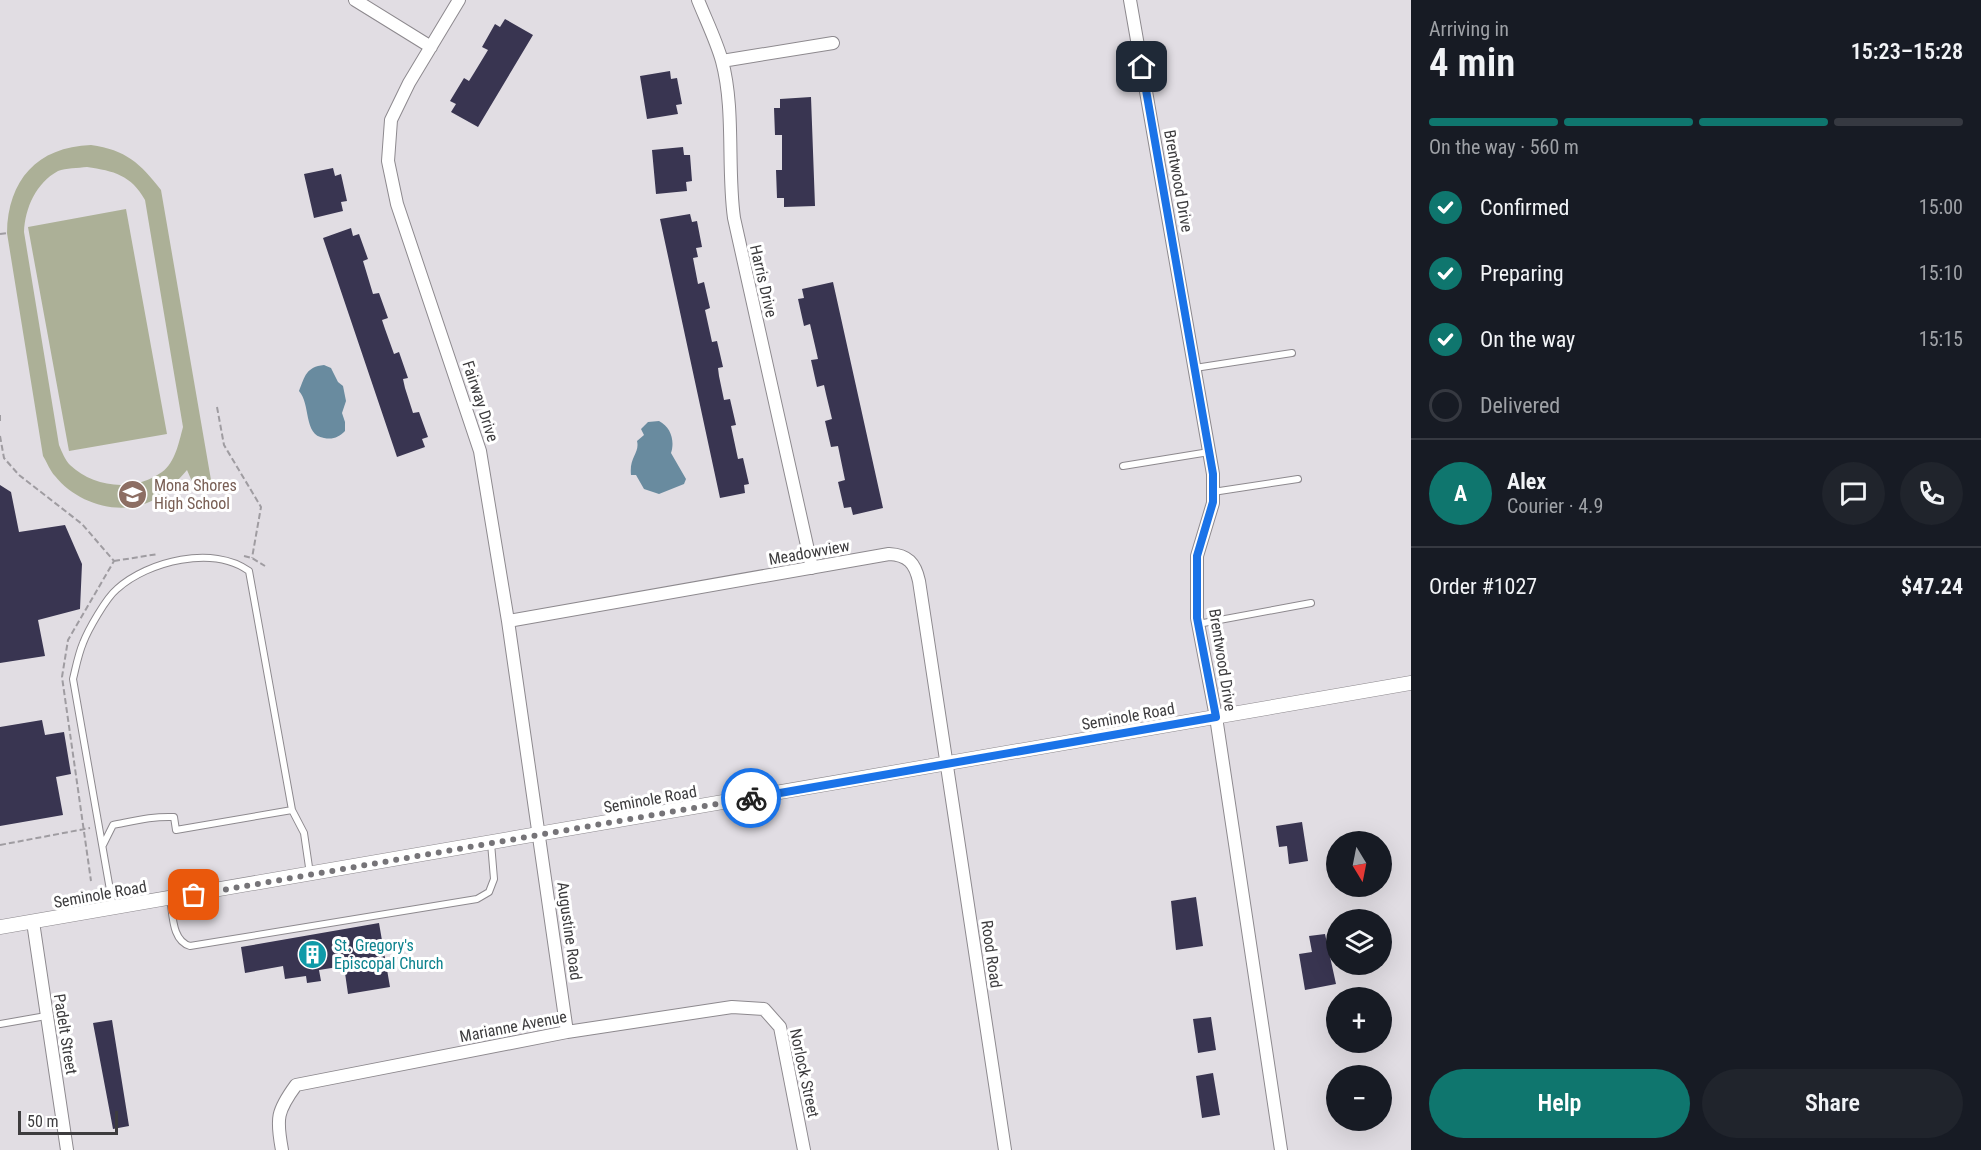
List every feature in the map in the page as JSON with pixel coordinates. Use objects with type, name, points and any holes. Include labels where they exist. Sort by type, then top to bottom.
[{"type":"street","points":[[355,0],[431,47]]},
{"type":"street","name":"Fairway Drive","points":[[459,0],[409,83],[391,120],[388,161],[397,204],[480,451],[508,621],[539,835]]},
{"type":"street","name":"Harris Drive","points":[[699,0],[722,61],[729,128],[730,190],[734,218],[812,568]]},
{"type":"street","name":"Brentwood Drive","points":[[1131,0],[1209,452],[1213,502],[1197,556],[1198,624],[1216,717],[1281,1150]]},
{"type":"street","points":[[722,61],[833,43]]},
{"type":"street","name":"Meadowview","points":[[508,621],[889,554],[905,556],[911,561],[920,581],[947,763]]},
{"type":"street","name":"Seminole Road","points":[[0,927],[1411,683]]},
{"type":"street","name":"Rood Road","points":[[947,763],[1005,1150]]},
{"type":"street","name":"Augustine Road","points":[[539,835],[567,1032]]},
{"type":"street","name":"Padelt Street","points":[[33,922],[67,1150]]},
{"type":"street","name":"Marianne Avenue","points":[[282,1150],[278,1130],[281,1105],[296,1085],[567,1032],[732,1007],[764,1009]]},
{"type":"street","name":"Norlock Street","points":[[764,1009],[780,1027],[804,1150]]},
{"type":"lane","points":[[1195,368],[1292,353]]},
{"type":"lane","points":[[1123,466],[1209,452]]},
{"type":"lane","points":[[1213,492],[1299,479]]},
{"type":"lane","points":[[113,909],[73,679],[83,643],[116,590],[152,568],[188,558],[236,561],[249,571],[292,810],[304,832],[310,874]]},
{"type":"lane","points":[[1198,624],[1311,603]]},
{"type":"lane","points":[[102,846],[113,825],[136,820],[174,817],[176,830],[292,810]]},
{"type":"lane","points":[[170,899],[177,937],[182,944],[190,946],[477,899],[489,892],[494,879],[491,843]]},
{"type":"lane","points":[[0,1024],[46,1016]]},
{"type":"path","points":[[0,234],[7,233]]},
{"type":"path","points":[[218,407],[224,445],[261,507],[252,558]]},
{"type":"path","points":[[0,415],[0,421]]},
{"type":"path","points":[[0,436],[4,458],[19,475],[82,524],[114,561],[68,640],[62,677],[91,881]]},
{"type":"path","points":[[0,845],[99,827]]},
{"type":"green space","points":[[91,145],[123,154],[139,165],[161,190],[211,480],[193,484],[187,470],[160,496],[133,507],[104,506],[77,495],[53,474],[43,456],[7,233],[13,197],[29,170],[55,152]],"holes":[[[87,167],[114,173],[128,180],[145,200],[183,427],[176,452],[166,468],[151,478],[127,485],[102,483],[80,473],[68,463],[59,445],[24,232],[29,205],[38,189],[50,176],[65,169]]]},
{"type":"green space","points":[[126,209],[167,434],[69,451],[28,227]]},
{"type":"water","points":[[324,365],[331,368],[338,382],[343,386],[346,401],[342,413],[345,431],[330,439],[317,436],[313,431],[299,391],[310,370]]},
{"type":"water","points":[[659,421],[669,431],[672,439],[671,453],[686,479],[684,484],[659,494],[644,489],[636,475],[631,475],[631,469],[638,445],[637,441],[644,435],[641,429],[648,422]]},
{"type":"building","points":[[505,19],[533,35],[478,127],[451,112],[456,104],[450,101],[464,78],[469,81],[488,50],[482,47],[495,24],[500,27]]},
{"type":"building","points":[[670,71],[671,79],[677,78],[682,104],[676,105],[678,114],[647,119],[640,76]]},
{"type":"building","points":[[811,97],[815,206],[784,207],[784,198],[777,198],[776,170],[782,170],[782,135],[775,135],[774,108],[780,108],[780,99]]},
{"type":"building","points":[[683,147],[684,155],[690,155],[692,181],[686,182],[687,191],[656,194],[652,150]]},
{"type":"building","points":[[333,168],[335,176],[341,174],[347,201],[341,202],[343,211],[314,218],[304,174]]},
{"type":"building","points":[[690,214],[692,222],[697,221],[702,247],[696,248],[698,257],[693,258],[698,284],[704,282],[710,308],[705,310],[712,342],[717,341],[723,367],[718,368],[724,400],[730,399],[736,425],[731,426],[738,459],[743,458],[749,484],[744,485],[745,493],[720,498],[660,219]]},
{"type":"building","points":[[351,228],[353,236],[359,234],[368,259],[363,261],[373,294],[379,293],[388,318],[382,320],[394,354],[399,352],[408,378],[403,379],[413,413],[419,412],[428,437],[422,439],[425,447],[397,457],[323,238]]},
{"type":"building","points":[[833,282],[883,508],[853,515],[851,507],[844,508],[838,482],[845,480],[838,446],[831,447],[825,421],[832,419],[824,385],[817,387],[811,360],[818,359],[810,324],[804,326],[798,299],[804,298],[802,289]]},
{"type":"building","points":[[0,485],[11,492],[19,532],[65,525],[82,564],[80,609],[38,620],[45,656],[0,663]]},
{"type":"building","points":[[42,720],[45,735],[64,732],[71,774],[56,777],[63,815],[0,826],[0,727]]},
{"type":"building","points":[[1302,822],[1308,861],[1289,864],[1287,846],[1279,847],[1276,826]]},
{"type":"building","points":[[1196,897],[1203,946],[1176,950],[1171,901]]},
{"type":"building","name":"St. Gregory's Episcopal Church","points":[[379,923],[390,987],[348,994],[344,966],[319,970],[321,981],[307,983],[306,976],[285,979],[283,966],[245,973],[241,947]]},
{"type":"building","points":[[1325,934],[1326,975],[1334,975],[1336,984],[1305,990],[1299,954],[1312,952],[1309,936]]},
{"type":"building","points":[[1211,1017],[1216,1050],[1198,1053],[1193,1019]]},
{"type":"building","points":[[112,1020],[129,1126],[113,1129],[93,1023]]},
{"type":"building","points":[[1213,1073],[1220,1115],[1202,1118],[1196,1076]]},
{"type":"way so far","points":[[194,895],[751,798]]},
{"type":"place","name":"Mona Shores High School","points":[[133,494]]},
{"type":"place","name":"St. Gregory's Episcopal Church","points":[[313,954]]},
{"type":"route","points":[[751,798],[1216,717],[1197,618],[1197,556],[1213,502],[1213,474],[1142,67]]}]
